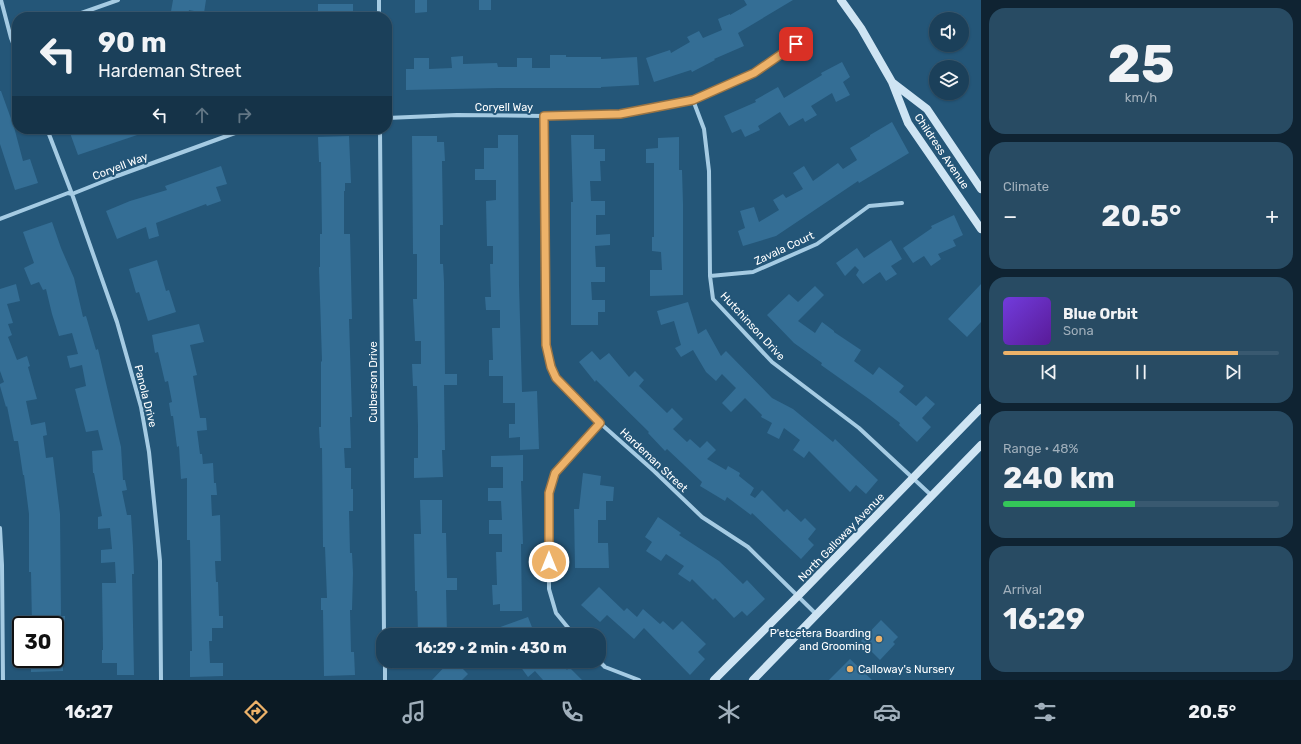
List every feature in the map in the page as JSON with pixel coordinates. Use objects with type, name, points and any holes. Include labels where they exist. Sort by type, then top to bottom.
[{"type":"main road","name":"Childress Avenue","points":[[841,0],[861,28],[892,82],[908,123],[981,229]]},
{"type":"main road","name":"Childress Avenue","points":[[892,82],[927,109],[981,189]]},
{"type":"main road","name":"North Galloway Avenue","points":[[714,680],[913,479],[981,408]]},
{"type":"main road","points":[[753,680],[981,445]]},
{"type":"street","points":[[1,0],[11,38]]},
{"type":"street","points":[[84,12],[118,0]]},
{"type":"street","points":[[379,0],[380,12]]},
{"type":"street","name":"Coryell Way","points":[[392,118],[457,115],[544,116],[620,114],[693,100],[754,73],[796,44]]},
{"type":"street","name":"Hutchinson Drive","points":[[693,100],[704,129],[709,172],[710,276],[713,299],[772,362],[859,428],[931,496]]},
{"type":"street","name":"Hardeman Street","points":[[544,116],[546,345],[551,367],[556,378],[600,423],[654,471],[702,517],[748,547],[816,614]]},
{"type":"street","name":"Panola Drive","points":[[48,134],[72,194],[117,322],[141,407],[150,452],[160,561],[161,680]]},
{"type":"street","name":"Coryell Way","points":[[0,219],[68,193],[72,194],[232,134]]},
{"type":"street","name":"Culberson Drive","points":[[380,134],[384,628]]},
{"type":"street","name":"Zavala Court","points":[[710,276],[753,272],[817,244],[869,206],[902,203]]},
{"type":"street","points":[[568,628],[556,613],[549,589],[549,493],[555,473],[600,423]]},
{"type":"street","points":[[0,528],[2,565],[3,680]]},
{"type":"street","points":[[606,667],[639,680]]},
{"type":"street","points":[[385,668],[385,680]]},
{"type":"building","points":[[173,0],[206,0],[204,12],[189,10],[189,12],[171,12]]},
{"type":"building","points":[[415,0],[427,0],[427,12],[415,13]]},
{"type":"building","points":[[479,0],[491,0],[491,10],[479,10]]},
{"type":"building","points":[[744,0],[793,0],[738,33],[744,46],[714,59],[715,60],[692,72],[691,70],[654,82],[646,58],[670,50],[671,53],[690,42],[687,37],[699,31],[703,38],[722,30],[718,19],[730,15],[747,5]]},
{"type":"building","points":[[318,4],[353,4],[353,12],[318,12]]},
{"type":"building","points":[[550,55],[566,55],[566,57],[601,57],[601,59],[637,57],[639,85],[601,88],[406,90],[406,69],[414,69],[414,58],[429,58],[429,69],[452,68],[451,57],[463,56],[463,64],[497,63],[498,67],[517,67],[517,58],[532,58],[532,68],[550,68]]},
{"type":"building","points":[[842,62],[850,77],[843,82],[850,95],[836,102],[832,93],[811,106],[817,115],[805,122],[803,118],[789,126],[780,112],[758,126],[760,130],[745,137],[741,129],[732,133],[724,116],[756,102],[755,100],[778,87],[784,98],[822,75],[821,73]]},
{"type":"building","points":[[1,91],[12,121],[12,134],[16,134],[23,161],[30,159],[38,183],[15,190],[0,144]]},
{"type":"building","points":[[892,122],[909,153],[859,183],[858,181],[776,236],[743,246],[738,231],[745,228],[740,211],[754,207],[759,222],[779,210],[773,200],[783,194],[786,198],[803,189],[793,173],[804,166],[813,181],[838,163],[843,169],[857,160],[850,148]]},
{"type":"building","points":[[70,134],[140,134],[78,155]]},
{"type":"building","points":[[498,135],[518,135],[519,285],[522,392],[537,391],[539,449],[520,450],[520,437],[509,438],[509,424],[515,424],[515,403],[503,403],[503,376],[489,376],[489,360],[493,360],[492,328],[500,328],[500,310],[486,310],[485,297],[491,297],[490,264],[493,264],[493,246],[487,246],[486,201],[496,200],[496,180],[475,180],[475,169],[484,169],[484,148],[498,148]]},
{"type":"building","points":[[571,135],[594,135],[594,149],[605,149],[605,161],[600,161],[601,181],[590,181],[591,201],[605,201],[605,215],[596,215],[596,235],[610,234],[610,245],[595,246],[596,267],[605,267],[605,282],[591,282],[592,300],[605,300],[605,312],[598,312],[598,325],[571,325],[571,202],[573,202]]},
{"type":"building","points":[[349,136],[351,183],[345,183],[344,234],[350,234],[352,319],[349,319],[352,417],[350,417],[351,448],[344,448],[345,468],[351,468],[351,489],[353,489],[353,511],[349,511],[350,553],[352,553],[353,573],[352,610],[350,610],[351,652],[354,652],[355,675],[324,676],[323,610],[321,610],[321,598],[327,598],[325,547],[323,547],[322,448],[320,448],[319,427],[321,427],[322,361],[319,267],[320,234],[322,234],[321,162],[319,162],[318,137]]},
{"type":"building","points":[[412,136],[437,136],[437,142],[444,142],[445,161],[442,161],[443,225],[440,225],[440,264],[443,264],[444,282],[445,374],[457,374],[457,385],[444,385],[445,450],[442,450],[443,477],[414,478],[414,458],[418,458],[418,427],[417,386],[413,386],[412,364],[421,364],[421,341],[415,341],[413,299],[417,299],[417,254],[413,254]]},
{"type":"building","points":[[679,137],[679,170],[682,170],[683,204],[683,295],[650,296],[650,270],[662,270],[661,252],[652,251],[652,237],[654,237],[654,163],[646,163],[646,149],[658,148],[658,138]]},
{"type":"building","points":[[221,166],[227,184],[216,187],[221,201],[207,206],[206,204],[156,223],[159,236],[149,239],[146,227],[117,239],[106,211],[130,201],[167,190],[165,186]]},
{"type":"building","points":[[954,215],[963,235],[953,240],[956,246],[938,254],[941,259],[931,266],[924,256],[913,263],[903,248],[932,228],[931,226]]},
{"type":"building","points":[[52,222],[74,278],[83,317],[86,316],[96,350],[98,349],[121,447],[123,480],[125,480],[127,490],[122,491],[127,515],[131,515],[133,547],[134,574],[132,574],[134,675],[117,675],[117,663],[102,663],[102,583],[116,583],[115,562],[101,563],[101,550],[112,549],[110,528],[98,529],[98,517],[102,516],[93,473],[92,451],[103,450],[98,430],[86,432],[75,389],[86,386],[82,365],[70,368],[67,356],[78,354],[72,333],[59,336],[46,289],[43,290],[39,282],[31,285],[24,268],[34,263],[23,232]]},
{"type":"building","points":[[891,240],[902,259],[891,266],[897,274],[886,281],[880,272],[863,284],[856,275],[859,270],[855,266],[845,276],[836,263],[857,248],[864,258]]},
{"type":"building","points":[[157,260],[166,291],[169,290],[176,312],[148,321],[139,292],[136,293],[129,269]]},
{"type":"building","points":[[16,284],[20,301],[7,304],[13,323],[8,324],[12,335],[8,337],[17,360],[27,356],[30,366],[28,367],[37,399],[26,401],[31,425],[45,422],[47,435],[43,436],[46,458],[53,457],[60,514],[61,616],[32,616],[31,572],[29,572],[29,514],[24,475],[18,441],[14,441],[7,406],[6,407],[0,386],[0,384],[4,382],[0,371],[0,289]]},
{"type":"building","points":[[981,284],[981,322],[967,337],[948,319]]},
{"type":"building","points":[[815,286],[824,295],[798,321],[815,333],[822,322],[861,350],[854,361],[873,375],[879,367],[904,386],[899,392],[916,406],[926,396],[935,404],[922,418],[931,427],[917,442],[899,425],[900,423],[821,365],[822,363],[794,343],[767,315],[789,294],[798,302]]},
{"type":"building","points":[[688,302],[698,334],[706,329],[721,356],[726,351],[772,398],[793,409],[833,442],[835,439],[878,480],[866,494],[856,485],[850,492],[809,451],[804,458],[793,450],[800,440],[784,428],[779,439],[767,433],[772,423],[761,417],[762,415],[745,398],[731,412],[722,403],[736,388],[722,374],[716,381],[706,372],[693,350],[681,357],[675,348],[681,345],[674,321],[661,325],[657,311]]},
{"type":"building","points":[[199,324],[204,342],[190,345],[197,375],[193,376],[200,418],[206,418],[207,430],[197,431],[203,464],[213,463],[214,483],[216,483],[217,495],[211,495],[212,516],[220,515],[221,561],[215,561],[216,582],[218,582],[219,616],[223,616],[223,628],[212,628],[212,641],[209,641],[210,663],[223,663],[223,676],[190,677],[190,651],[192,651],[190,540],[187,540],[187,478],[181,479],[179,446],[177,447],[173,416],[171,416],[169,403],[172,402],[168,381],[165,382],[158,352],[155,353],[152,335]]},
{"type":"building","points":[[592,351],[600,360],[609,353],[629,377],[635,371],[644,380],[639,386],[667,413],[672,408],[683,419],[673,429],[687,442],[690,439],[700,448],[707,441],[716,450],[707,459],[726,470],[728,466],[740,473],[739,476],[754,488],[750,495],[755,498],[762,490],[784,512],[787,509],[801,522],[805,518],[816,529],[808,539],[814,545],[801,559],[752,513],[751,515],[727,497],[725,501],[700,486],[702,482],[667,449],[665,451],[648,433],[649,432],[596,380],[595,382],[579,362]]},
{"type":"building","points":[[523,455],[523,481],[521,481],[523,544],[521,544],[522,611],[500,611],[500,604],[493,605],[492,585],[497,585],[496,552],[502,552],[502,534],[489,534],[489,520],[502,520],[501,501],[488,501],[488,488],[503,488],[503,467],[491,467],[491,456]]},
{"type":"building","points":[[583,473],[601,476],[600,485],[614,487],[613,501],[606,501],[606,520],[598,520],[598,543],[608,543],[609,568],[575,568],[574,509],[579,509]]},
{"type":"building","points":[[420,500],[442,500],[442,533],[446,533],[447,578],[457,578],[457,590],[446,590],[447,628],[418,628],[417,591],[415,591],[414,534],[421,534]]},
{"type":"building","points":[[658,517],[681,533],[679,535],[719,561],[743,584],[747,580],[765,599],[747,616],[742,611],[734,618],[715,598],[713,600],[692,579],[690,582],[678,574],[684,566],[666,554],[661,561],[646,551],[652,542],[645,537]]},
{"type":"building","points":[[599,587],[624,611],[627,608],[637,617],[643,609],[660,624],[663,621],[673,630],[682,621],[706,644],[698,652],[705,659],[690,675],[644,628],[634,639],[607,615],[600,622],[581,605]]},
{"type":"building","points":[[64,616],[65,616],[64,630]]},
{"type":"building","points":[[528,617],[532,628],[498,628]]},
{"type":"building","name":"P'etcetera Boarding and Grooming","points":[[881,620],[898,637],[893,642],[895,644],[880,660],[861,641]]},
{"type":"building","name":"Calloway's Nursery","points":[[850,659],[872,680],[829,680]]},
{"type":"building","points":[[31,668],[63,668],[63,671],[31,672]]},
{"type":"building","points":[[443,668],[462,668],[468,674],[462,680],[432,680]]},
{"type":"building","points":[[521,668],[565,668],[567,670],[570,668],[582,680],[543,680],[535,671],[528,677]]},
{"type":"place","name":"P'etcetera Boarding and Grooming","points":[[879,639]]},
{"type":"place","name":"Calloway's Nursery","points":[[850,669]]},
{"type":"route","points":[[549,562],[549,493],[555,473],[600,423],[556,378],[551,367],[546,345],[544,116],[620,114],[693,100],[754,73],[796,44]]}]
